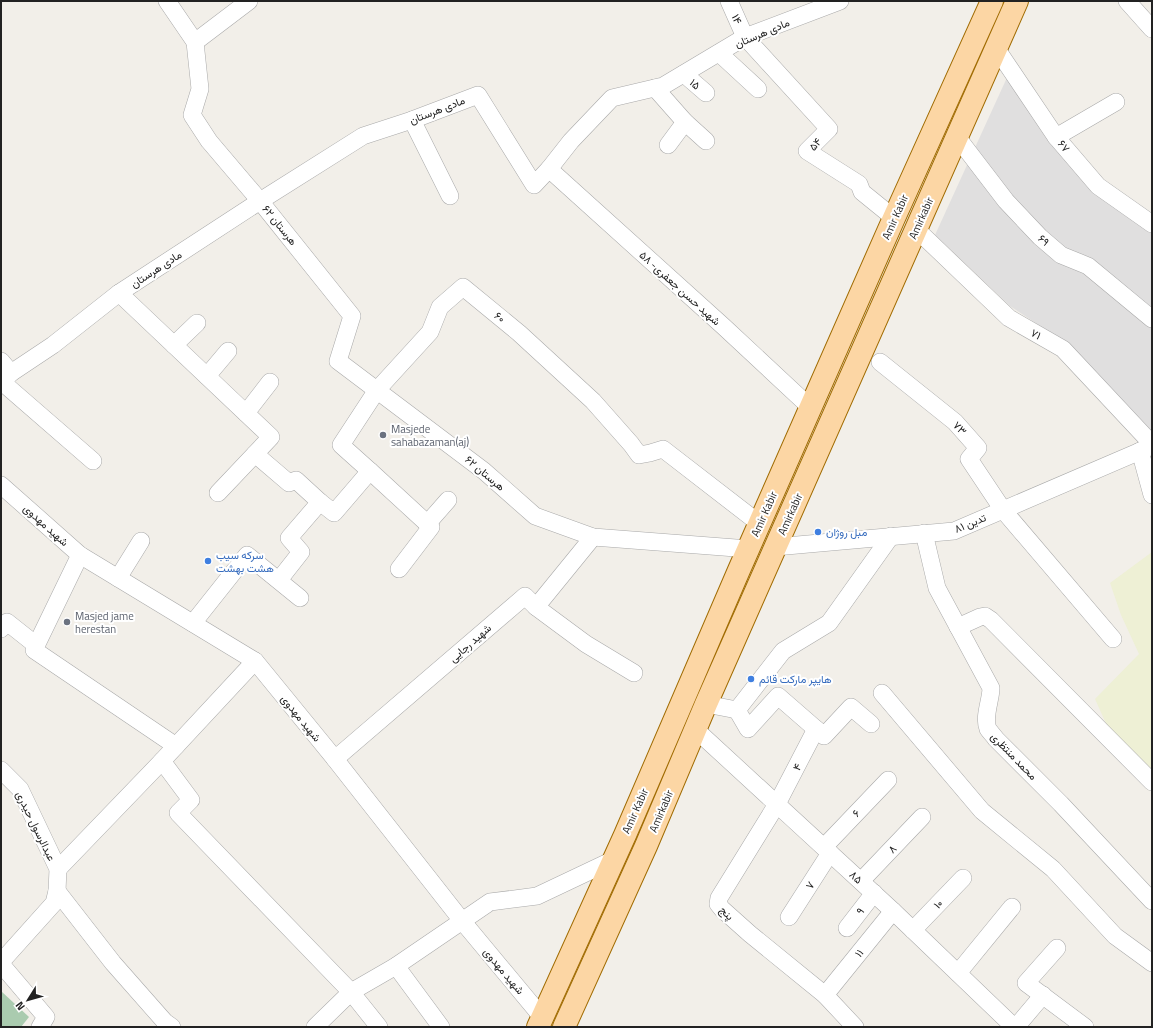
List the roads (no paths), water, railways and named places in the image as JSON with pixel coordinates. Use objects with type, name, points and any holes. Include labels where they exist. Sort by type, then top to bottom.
[{"type":"main road","name":"Amir Kabir","points":[[540,1022],[625,835],[894,218],[992,1]]},
{"type":"main road","name":"Amirkabir","points":[[564,1027],[646,846],[695,729],[1017,1]]},
{"type":"main road","points":[[636,809],[658,818]]},
{"type":"main road","points":[[625,835],[646,846]]},
{"type":"street","points":[[167,1],[195,42],[200,89],[192,115],[209,140],[260,201]]},
{"type":"street","points":[[195,42],[249,1]]},
{"type":"street","name":"۱۴","points":[[729,1],[745,38]]},
{"type":"street","name":"مادی هرستان","points":[[4,375],[53,345],[119,293],[363,136],[412,120],[478,95],[534,185],[571,141],[612,98],[663,86],[745,38],[840,1]]},
{"type":"street","points":[[1127,1],[1152,29]]},
{"type":"street","name":"۵۴","points":[[745,38],[829,129],[807,151],[859,184],[862,192],[894,218]]},
{"type":"street","name":"۶۷","points":[[996,48],[1056,137],[1098,186],[1152,224]]},
{"type":"street","points":[[719,53],[758,89]]},
{"type":"street","name":"۱۵","points":[[684,74],[706,93]]},
{"type":"street","points":[[655,88],[685,122],[706,142]]},
{"type":"street","points":[[1056,137],[1116,102]]},
{"type":"street","points":[[412,120],[450,196]]},
{"type":"street","points":[[668,145],[685,122]]},
{"type":"street","name":"۶۹","points":[[957,137],[1006,201],[1040,237],[1061,255],[1088,266],[1152,319]]},
{"type":"street","name":"شهید حسن جعفری- ۵۸","points":[[549,169],[811,408]]},
{"type":"street","name":"هرستان ۶۲","points":[[260,201],[352,316],[338,362],[484,471],[535,516],[593,537],[749,550]]},
{"type":"street","name":"۷۱","points":[[916,229],[1009,318],[1063,349],[1148,447],[1152,495]]},
{"type":"street","name":"۶۰","points":[[370,471],[341,445],[377,390],[430,332],[440,307],[463,287],[520,332],[593,401],[639,455],[663,448],[760,524]]},
{"type":"street","points":[[119,293],[271,437],[218,493]]},
{"type":"street","points":[[174,345],[197,323]]},
{"type":"street","points":[[207,376],[228,351]]},
{"type":"street","name":"۷۳","points":[[880,362],[955,422],[978,448],[969,458],[1003,510]]},
{"type":"street","points":[[4,375],[93,461]]},
{"type":"street","points":[[246,413],[270,382]]},
{"type":"street","name":"تدین ۸۱","points":[[775,547],[954,531],[1148,447]]},
{"type":"street","points":[[255,454],[289,483],[296,480],[334,513],[370,471],[431,527],[399,569]]},
{"type":"street","name":"شهید مهدوی","points":[[1,485],[80,555],[255,661],[335,759],[540,1022]]},
{"type":"street","points":[[427,524],[448,500]]},
{"type":"street","points":[[279,580],[301,552],[289,538],[320,502]]},
{"type":"street","points":[[1003,510],[1113,639]]},
{"type":"street","name":"محمد منتظری","points":[[924,534],[937,588],[991,688],[987,717],[988,728],[996,739],[1061,804],[1152,901]]},
{"type":"street","points":[[737,710],[783,651],[829,623],[891,536]]},
{"type":"street","points":[[593,537],[536,607],[586,644],[634,673]]},
{"type":"street","points":[[118,578],[142,541]]},
{"type":"street","points":[[193,623],[247,554],[300,598]]},
{"type":"street","points":[[80,555],[34,650],[176,746]]},
{"type":"street","name":"شهید رجایی","points":[[335,759],[525,596],[536,607]]},
{"type":"street","points":[[958,627],[980,617],[985,616],[991,620],[1152,782]]},
{"type":"street","points":[[1,629],[7,622],[36,645]]},
{"type":"street","points":[[58,869],[162,761],[255,661]]},
{"type":"street","points":[[882,693],[982,811],[1053,869],[1115,936],[1152,963]]},
{"type":"street","points":[[706,704],[737,710],[748,729],[778,696],[824,736],[851,707],[871,724]]},
{"type":"street","name":"۸۵","points":[[695,729],[874,893],[1015,1027]]},
{"type":"street","name":"۴","points":[[777,804],[816,729]]},
{"type":"street","points":[[162,761],[191,800],[178,813],[351,992],[379,1027]]},
{"type":"street","name":"عبدالرسول حیدری","points":[[1,770],[20,789],[58,869],[57,891],[54,903],[1,963]]},
{"type":"street","name":"۶","points":[[827,850],[888,780]]},
{"type":"street","name":"پنج","points":[[777,804],[720,898],[718,904],[750,934],[825,995]]},
{"type":"street","name":"۸","points":[[861,881],[922,817]]},
{"type":"street","name":"۷","points":[[789,917],[827,850]]},
{"type":"street","points":[[315,1027],[351,992],[396,966],[490,902],[537,896],[613,860]]},
{"type":"street","name":"۱۰","points":[[913,930],[963,878]]},
{"type":"street","points":[[57,891],[113,962],[165,1022],[172,1027]]},
{"type":"street","name":"۹","points":[[847,928],[874,893]]},
{"type":"street","points":[[958,973],[1012,907]]},
{"type":"street","name":"۱۱","points":[[825,995],[893,911]]},
{"type":"street","points":[[1058,948],[1026,983],[1085,1027]]},
{"type":"street","points":[[1,963],[46,1017],[40,1027]]},
{"type":"street","points":[[396,966],[441,1027]]},
{"type":"street","points":[[825,995],[855,1027]]},
{"type":"street","points":[[1015,1027],[1043,995]]},
{"type":"place","name":"Masjede sahabazaman(aj)","points":[[383,435]]},
{"type":"place","name":"مبل روژان","points":[[818,532]]},
{"type":"place","name":"سرکه سیب هشت بهشت","points":[[208,561]]},
{"type":"place","name":"Masjed jame herestan","points":[[67,622]]},
{"type":"place","name":"هایپر مارکت قائم","points":[[751,679]]}]
